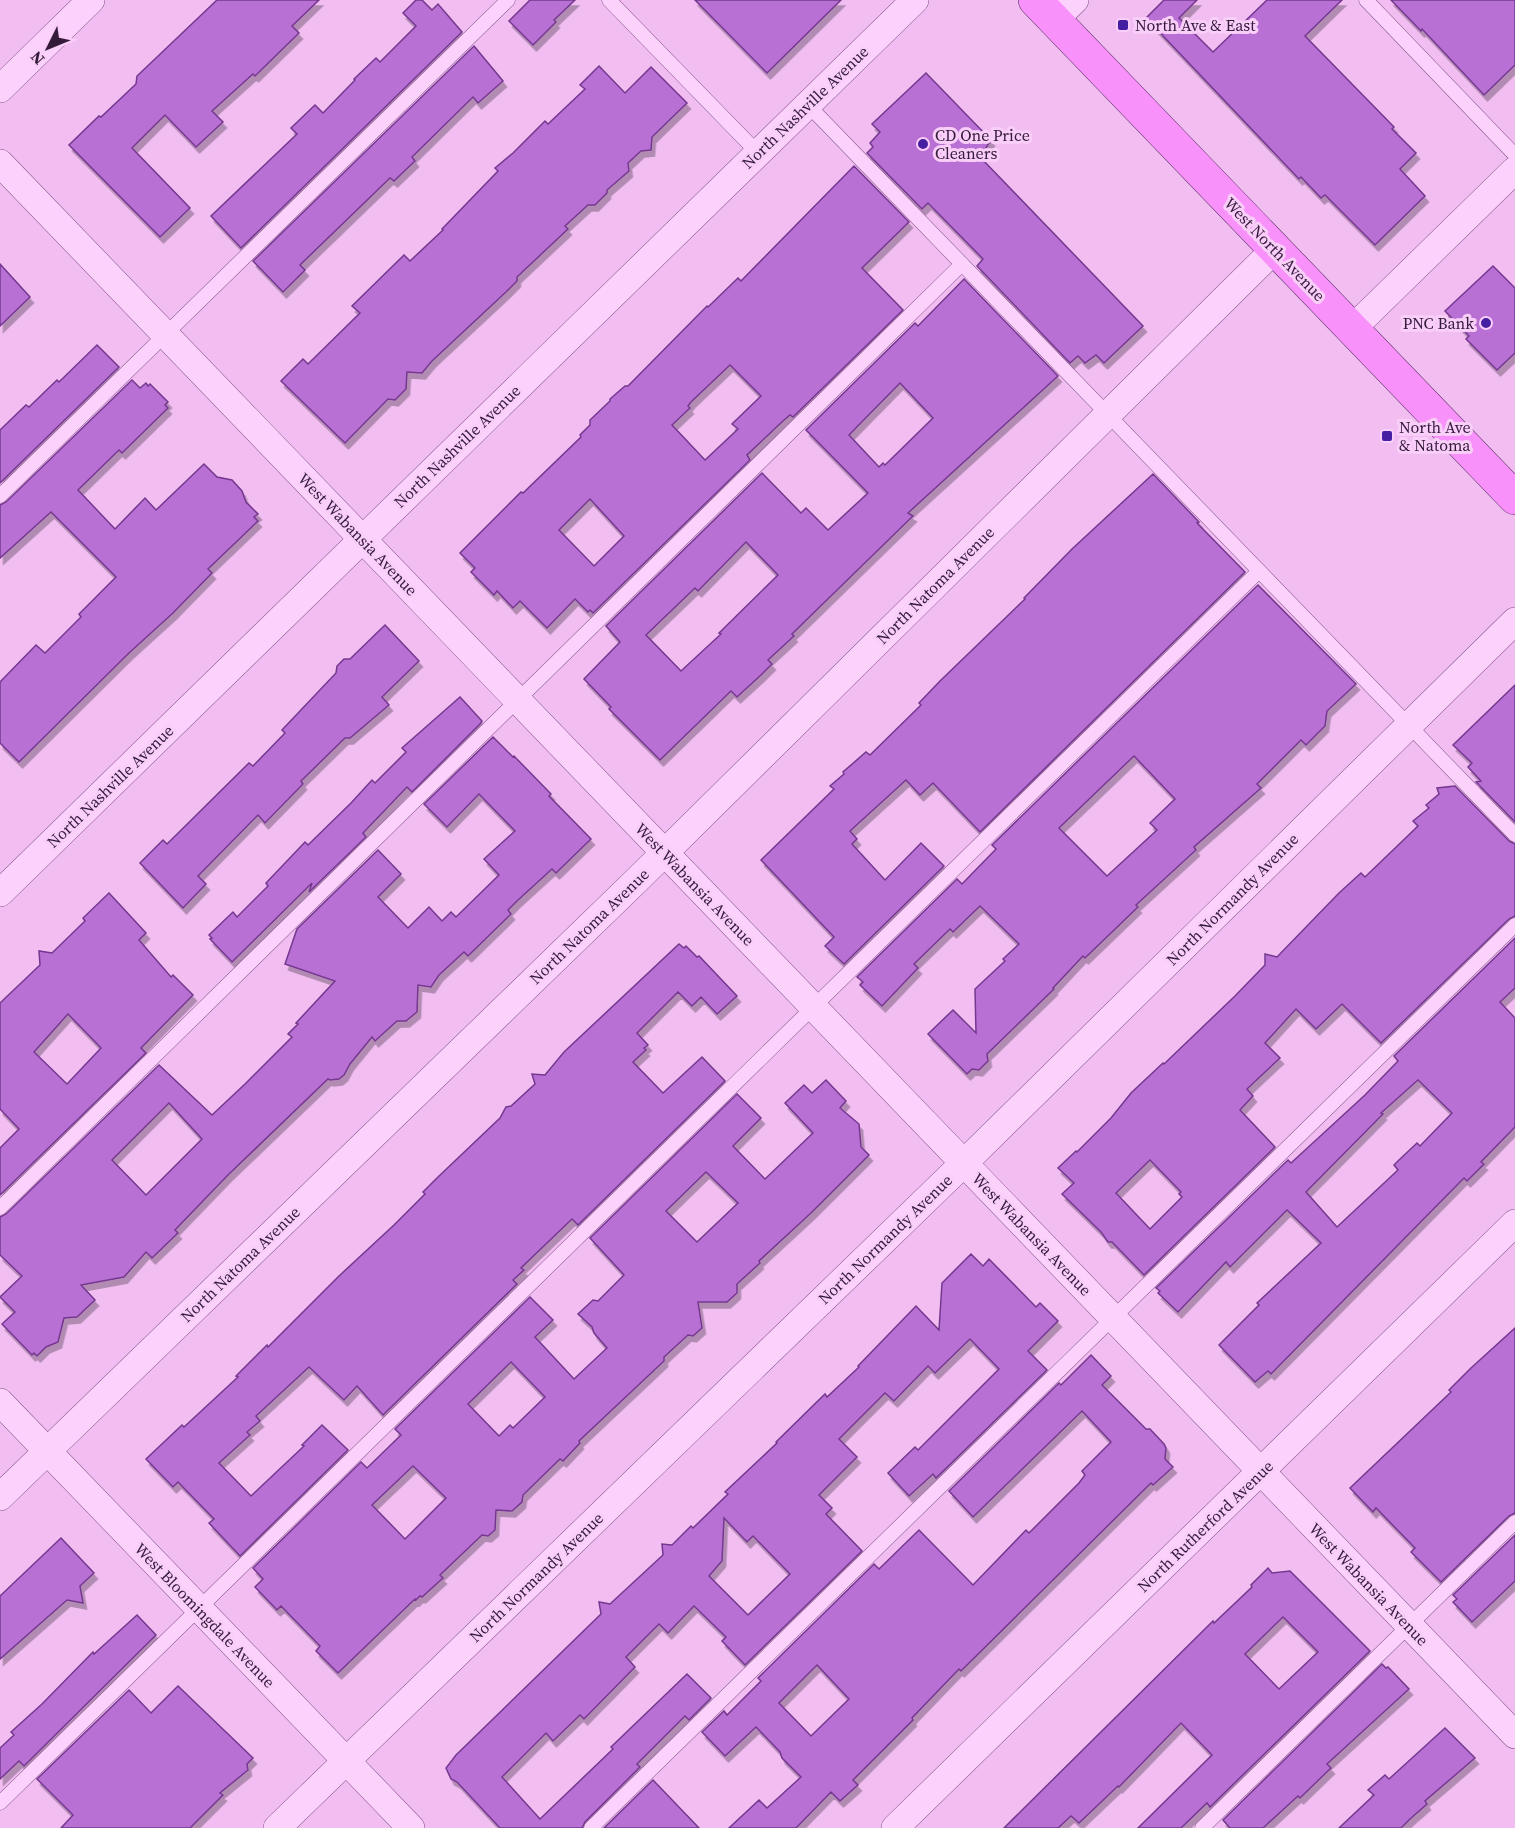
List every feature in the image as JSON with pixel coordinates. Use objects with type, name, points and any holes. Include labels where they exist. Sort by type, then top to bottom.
[{"type":"main road","name":"West North Avenue","points":[[1055,7],[1275,249],[1515,498]]},
{"type":"street","points":[[0,89],[91,0]]},
{"type":"street","name":"North Nashville Avenue","points":[[0,892],[915,0]]},
{"type":"street","name":"West Wabansia Avenue","points":[[0,163],[1515,1735]]},
{"type":"street","points":[[1352,329],[1515,170]]},
{"type":"street","name":"North Natoma Avenue","points":[[0,1497],[664,852],[1275,249]]},
{"type":"street","name":"North Normandy Avenue","points":[[277,1828],[964,1163],[1515,621]]},
{"type":"street","name":"North Rutherford Avenue","points":[[895,1828],[1515,1223]]},
{"type":"street","name":"West Bloomingdale Avenue","points":[[0,1402],[411,1828]]},
{"type":"lane","points":[[0,496],[508,0]]},
{"type":"lane","points":[[609,0],[758,153]]},
{"type":"lane","points":[[1373,3],[1515,155]]},
{"type":"lane","points":[[808,105],[1515,835]]},
{"type":"lane","points":[[0,1208],[962,264]]},
{"type":"lane","points":[[0,1803],[1259,571]]},
{"type":"lane","points":[[591,1828],[1515,925]]},
{"type":"lane","points":[[1202,1828],[1515,1522]]},
{"type":"building","points":[[217,0],[319,0],[292,26],[299,33],[255,76],[253,74],[212,111],[223,122],[196,147],[165,115],[132,148],[190,208],[160,237],[69,145],[136,84],[137,76]]},
{"type":"building","points":[[416,0],[422,0],[432,10],[438,4],[462,32],[241,248],[211,216],[297,134],[291,128],[315,105],[323,113],[376,58],[380,62],[416,26],[403,13]]},
{"type":"building","points":[[530,0],[575,0],[533,45],[509,21]]},
{"type":"building","points":[[695,0],[841,0],[767,73]]},
{"type":"building","points":[[1164,0],[1197,0],[1179,18],[1213,52],[1267,0],[1342,0],[1305,36],[1394,127],[1392,129],[1416,153],[1400,169],[1425,196],[1375,245],[1325,195],[1321,198],[1301,177],[1299,179],[1146,18]]},
{"type":"building","points":[[1391,0],[1515,0],[1515,65],[1484,95],[1422,29],[1421,31]]},
{"type":"building","points":[[474,46],[503,81],[478,103],[473,97],[412,157],[415,161],[394,181],[390,178],[300,265],[305,270],[283,292],[253,261]]},
{"type":"building","points":[[599,66],[625,93],[651,67],[687,103],[652,137],[651,150],[641,151],[628,163],[629,171],[607,190],[607,193],[595,205],[588,205],[565,226],[568,229],[422,373],[407,372],[406,389],[395,400],[388,399],[345,443],[281,381],[303,359],[308,364],[360,313],[352,306],[404,255],[410,261],[443,230],[498,171],[495,168],[545,121],[548,124],[585,89],[580,85]]},
{"type":"building","points":[[926,73],[991,140],[980,157],[1143,326],[1104,363],[1096,355],[1085,363],[1078,356],[1070,363],[977,266],[983,259],[928,203],[922,209],[867,153],[873,147],[870,143],[880,132],[872,124]]},
{"type":"building","points":[[854,166],[909,222],[862,268],[903,310],[793,417],[790,415],[747,455],[750,460],[593,613],[590,610],[588,612],[575,599],[547,628],[520,601],[513,608],[497,591],[494,595],[471,572],[475,568],[460,553],[521,492],[523,493],[581,437],[580,435],[590,425],[590,420],[610,399],[628,386],[738,278],[741,281]],"holes":[[[730,365],[761,396],[732,424],[738,429],[705,460],[672,425],[690,408],[688,406],[691,402]],[[590,499],[624,536],[594,566],[559,530]]]},
{"type":"building","points":[[0,264],[30,297],[0,326]]},
{"type":"building","name":"PNC Bank","points":[[1493,266],[1515,288],[1515,353],[1497,370],[1466,339],[1469,336],[1445,311]]},
{"type":"building","points":[[964,279],[1058,376],[908,513],[913,516],[792,634],[794,636],[768,660],[772,664],[761,675],[737,697],[731,691],[660,760],[609,709],[611,707],[584,679],[620,642],[606,626],[762,473],[801,513],[806,508],[828,530],[868,493],[806,430],[915,323],[918,326]],"holes":[[[900,383],[933,418],[885,465],[883,463],[879,467],[849,435]],[[746,542],[778,575],[719,633],[721,634],[681,671],[646,635],[695,588],[698,591]]]},
{"type":"building","points":[[97,345],[119,367],[0,483],[0,430],[26,405],[29,407],[57,380],[59,382]]},
{"type":"building","points":[[132,380],[140,388],[146,383],[148,386],[150,384],[168,402],[165,405],[168,408],[122,453],[119,450],[78,490],[115,529],[145,498],[156,510],[204,464],[217,477],[232,480],[242,491],[246,502],[258,514],[254,517],[258,521],[208,569],[212,573],[173,613],[129,653],[19,762],[0,743],[0,682],[36,645],[45,653],[116,577],[51,512],[0,558],[0,505],[6,502]]},
{"type":"building","points":[[1153,474],[1245,572],[980,832],[933,783],[920,795],[906,780],[850,831],[857,839],[852,844],[885,880],[921,843],[944,866],[844,964],[825,946],[834,937],[761,860],[834,789],[830,786],[844,774],[843,772],[866,752],[870,755],[921,705],[919,703],[940,681],[1025,599],[1072,549]]},
{"type":"building","points":[[1258,585],[1356,684],[1327,711],[1325,726],[1306,745],[1301,740],[1257,784],[1261,788],[1194,847],[1196,850],[1136,905],[1138,907],[1085,958],[1083,956],[1054,989],[987,1054],[988,1061],[979,1070],[972,1069],[967,1074],[928,1034],[953,1010],[976,1033],[975,989],[1005,961],[1003,959],[1019,944],[980,906],[953,932],[950,929],[914,964],[918,968],[882,1006],[860,985],[863,982],[857,977],[957,879],[962,884],[996,849],[992,845]],"holes":[[[1134,756],[1175,799],[1150,823],[1157,830],[1107,876],[1059,828]]]},
{"type":"building","points":[[385,625],[419,661],[382,697],[389,705],[350,738],[345,738],[301,781],[303,784],[265,823],[258,815],[198,876],[206,884],[183,908],[140,863],[163,840],[167,844],[249,763],[253,766],[285,733],[282,730],[336,673],[337,666],[344,659],[350,659]]},
{"type":"building","points":[[1515,685],[1515,822],[1476,782],[1481,781],[1468,767],[1472,763],[1453,745]]},
{"type":"building","points":[[460,697],[482,721],[480,724],[412,792],[407,787],[363,833],[366,837],[309,892],[312,883],[232,962],[210,939],[212,938],[209,935],[233,912],[237,917],[268,886],[266,883],[305,842],[308,845],[372,780],[375,783],[406,752],[402,748]]},
{"type":"building","points":[[493,737],[551,794],[549,796],[591,839],[556,873],[552,869],[517,901],[508,910],[511,914],[468,956],[464,952],[439,975],[431,987],[418,985],[417,1012],[406,1021],[397,1021],[375,1041],[372,1037],[344,1075],[339,1079],[328,1079],[228,1175],[175,1230],[178,1233],[152,1258],[146,1252],[124,1277],[81,1285],[95,1300],[77,1317],[64,1318],[58,1342],[46,1347],[37,1356],[34,1353],[32,1355],[2,1324],[15,1312],[0,1297],[22,1276],[0,1255],[0,1217],[6,1214],[159,1065],[212,1115],[245,1084],[292,1037],[288,1034],[298,1024],[296,1023],[335,981],[285,964],[297,929],[378,850],[401,874],[378,897],[408,928],[429,907],[442,921],[451,912],[456,917],[499,875],[484,859],[515,831],[479,794],[447,827],[424,804]],"holes":[[[169,1103],[202,1139],[146,1195],[112,1160]]]},
{"type":"building","points":[[1455,786],[1509,841],[1515,844],[1515,916],[1509,919],[1381,1043],[1342,1004],[1316,1029],[1296,1009],[1265,1043],[1280,1058],[1247,1089],[1253,1096],[1240,1110],[1275,1147],[1144,1275],[1112,1242],[1108,1242],[1101,1232],[1062,1194],[1074,1183],[1058,1168],[1111,1118],[1131,1093],[1164,1064],[1265,965],[1265,954],[1277,957],[1339,893],[1361,873],[1365,877],[1418,826],[1413,821],[1429,808],[1426,805],[1439,794],[1437,788]],"holes":[[[1150,1160],[1181,1192],[1179,1194],[1182,1197],[1150,1229],[1116,1193]]]},
{"type":"building","points":[[109,893],[146,933],[139,940],[171,977],[173,975],[193,995],[141,1048],[146,1053],[0,1195],[0,1148],[19,1129],[0,1109],[0,1003],[40,965],[39,951],[52,953],[85,921],[83,918]],"holes":[[[68,1014],[101,1048],[67,1084],[34,1052]]]},
{"type":"building","points":[[1515,938],[1515,988],[1500,1002],[1515,1018],[1515,1127],[1481,1162],[1484,1164],[1467,1181],[1464,1178],[1271,1374],[1268,1371],[1255,1382],[1219,1345],[1259,1305],[1257,1303],[1321,1243],[1287,1210],[1230,1267],[1226,1262],[1178,1312],[1158,1293],[1160,1291],[1156,1288],[1288,1160],[1291,1163],[1365,1095],[1398,1061],[1394,1056]],"holes":[[[1418,1080],[1452,1113],[1420,1146],[1417,1143],[1399,1160],[1394,1165],[1398,1170],[1337,1227],[1306,1192],[1383,1114],[1381,1113]]]},
{"type":"building","points":[[679,944],[684,948],[686,946],[697,957],[699,956],[737,996],[717,1014],[701,997],[692,1006],[678,992],[637,1033],[648,1045],[644,1048],[646,1050],[633,1062],[663,1093],[702,1057],[725,1081],[578,1225],[572,1219],[521,1268],[524,1270],[513,1280],[517,1284],[383,1415],[357,1386],[344,1400],[309,1367],[256,1416],[260,1421],[247,1432],[250,1435],[219,1463],[251,1496],[304,1446],[302,1445],[322,1425],[348,1450],[240,1556],[209,1523],[214,1519],[178,1482],[173,1487],[146,1459],[238,1377],[236,1376],[267,1345],[268,1347],[394,1225],[425,1194],[423,1192],[500,1118],[506,1107],[511,1106],[535,1084],[532,1074],[545,1075],[564,1052]]},
{"type":"building","points":[[826,1080],[846,1101],[840,1108],[859,1124],[861,1147],[869,1155],[759,1261],[760,1263],[737,1284],[737,1293],[727,1302],[698,1302],[702,1328],[693,1336],[688,1335],[664,1357],[664,1361],[579,1441],[580,1443],[563,1461],[560,1459],[523,1495],[522,1502],[512,1511],[496,1510],[495,1530],[488,1536],[482,1535],[440,1575],[443,1578],[422,1597],[415,1599],[338,1673],[316,1651],[320,1646],[281,1606],[277,1610],[255,1587],[263,1579],[253,1568],[361,1462],[367,1468],[401,1435],[395,1429],[530,1297],[553,1320],[535,1337],[574,1379],[607,1348],[594,1333],[592,1327],[578,1314],[593,1300],[598,1301],[624,1275],[590,1238],[737,1094],[761,1118],[733,1146],[765,1179],[813,1133],[785,1103],[804,1085],[812,1093]],"holes":[[[706,1172],[738,1203],[697,1242],[666,1211]],[[511,1362],[545,1397],[513,1428],[510,1425],[499,1436],[468,1404]],[[413,1466],[446,1498],[405,1539],[372,1505]]]},
{"type":"building","points":[[971,1254],[983,1266],[989,1259],[1036,1307],[1040,1303],[1058,1321],[1028,1351],[1047,1370],[936,1478],[933,1474],[909,1496],[888,1473],[915,1447],[918,1450],[999,1369],[970,1339],[935,1373],[928,1366],[894,1401],[885,1393],[839,1439],[857,1457],[819,1495],[832,1508],[826,1514],[862,1551],[745,1665],[722,1641],[726,1637],[694,1606],[668,1633],[659,1624],[626,1657],[635,1667],[584,1719],[580,1715],[553,1741],[546,1733],[502,1777],[540,1819],[687,1674],[711,1698],[689,1720],[685,1716],[637,1764],[640,1767],[585,1822],[582,1828],[500,1828],[457,1782],[451,1779],[446,1768],[456,1755],[601,1614],[599,1602],[610,1604],[663,1555],[662,1544],[672,1545],[691,1526],[693,1528],[728,1494],[725,1492],[825,1394],[827,1397],[859,1367],[916,1306],[939,1330],[942,1283]],"holes":[[[724,1518],[747,1542],[753,1536],[790,1574],[748,1615],[709,1576],[722,1561]]]},
{"type":"building","points":[[1515,1328],[1515,1513],[1509,1516],[1441,1582],[1411,1552],[1415,1548],[1376,1508],[1373,1512],[1350,1488],[1451,1392],[1449,1390],[1471,1368]]},
{"type":"building","points":[[1091,1355],[1111,1376],[1102,1385],[1164,1444],[1165,1459],[1173,1467],[1153,1485],[1151,1483],[961,1671],[959,1669],[912,1718],[913,1720],[853,1780],[858,1785],[840,1801],[831,1792],[796,1828],[729,1828],[759,1800],[767,1808],[801,1777],[756,1727],[725,1756],[702,1732],[724,1711],[727,1715],[761,1681],[758,1678],[874,1564],[879,1569],[919,1530],[973,1585],[1026,1530],[1029,1533],[1079,1483],[1085,1475],[1082,1471],[1111,1442],[1082,1411],[973,1517],[949,1491],[1059,1383],[1061,1385]],"holes":[[[817,1665],[849,1699],[811,1736],[779,1703]]]},
{"type":"building","points":[[1515,1535],[1515,1581],[1472,1622],[1453,1602],[1457,1599],[1453,1595]]},
{"type":"building","points":[[61,1538],[94,1573],[80,1586],[83,1603],[67,1600],[0,1659],[0,1596]]},
{"type":"building","points":[[1268,1568],[1272,1573],[1290,1571],[1370,1651],[1210,1807],[1207,1803],[1181,1828],[1138,1828],[1212,1755],[1181,1723],[1119,1787],[1079,1823],[1071,1816],[1058,1828],[1004,1828],[1213,1621],[1214,1623],[1252,1587],[1251,1585]],"holes":[[[1283,1617],[1318,1652],[1279,1689],[1245,1654]]]},
{"type":"building","points":[[137,1615],[156,1635],[24,1766],[19,1761],[0,1779],[0,1748],[14,1735],[11,1732],[93,1652],[94,1654]]},
{"type":"building","points":[[1382,1664],[1388,1667],[1409,1689],[1327,1764],[1331,1768],[1300,1798],[1298,1796],[1263,1828],[1230,1828],[1223,1820]]},
{"type":"building","points":[[178,1686],[253,1758],[247,1764],[248,1770],[220,1793],[223,1795],[190,1828],[61,1828],[73,1815],[37,1779],[129,1690],[151,1713]]},
{"type":"building","points":[[1445,1728],[1475,1758],[1425,1801],[1427,1804],[1401,1828],[1339,1828],[1374,1795],[1368,1790],[1385,1775],[1389,1779]]},
{"type":"building","points":[[653,1780],[699,1828],[604,1828]]},
{"type":"place","name":"North Ave & East","points":[[1123,25]]},
{"type":"place","name":"CD One Price Cleaners","points":[[923,144]]},
{"type":"place","name":"PNC Bank","points":[[1486,323]]},
{"type":"place","name":"North Ave & Natoma","points":[[1387,436]]}]
